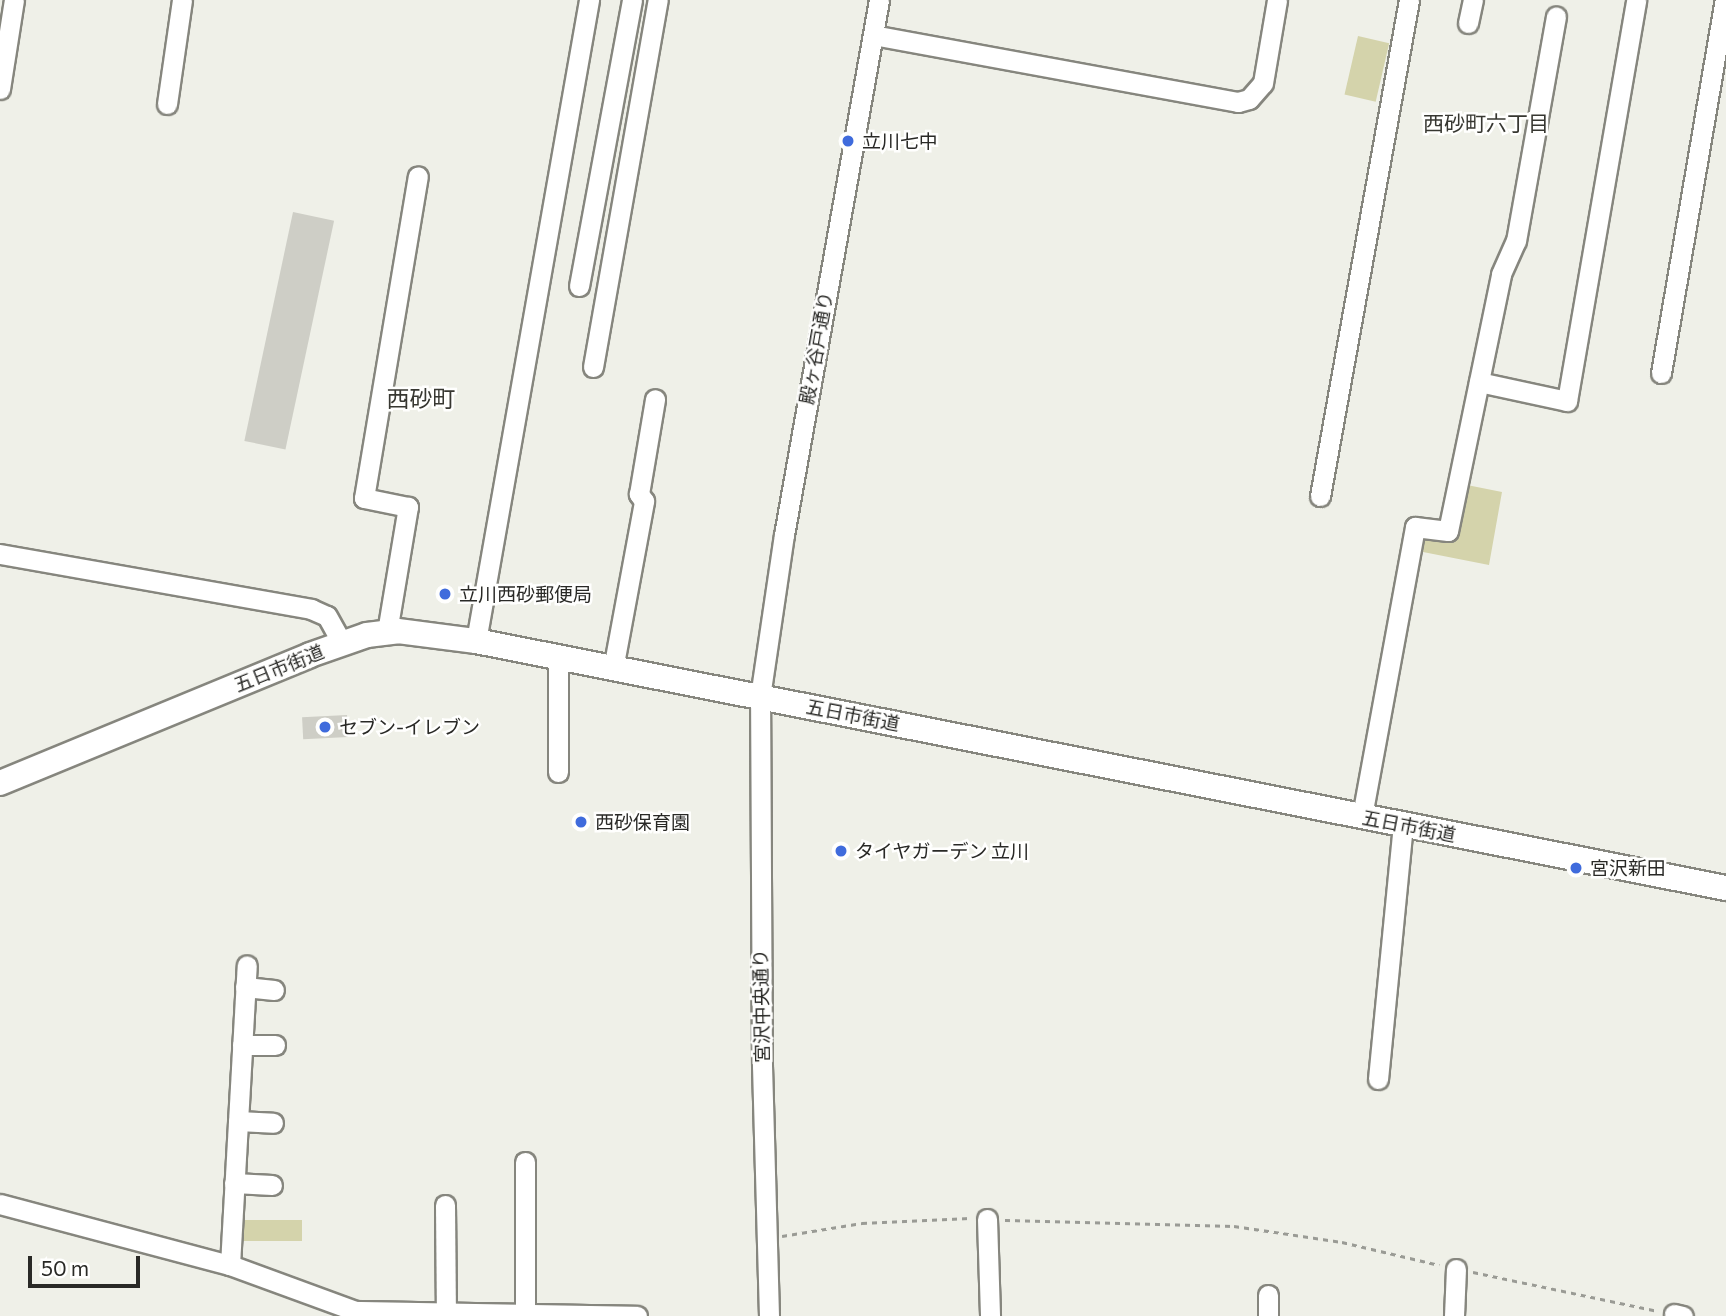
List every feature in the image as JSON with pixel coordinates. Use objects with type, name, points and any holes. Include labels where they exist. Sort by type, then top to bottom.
[{"type":"main road","name":"五日市街道","points":[[0,783],[342,643],[387,632],[476,641],[1726,888]]},
{"type":"street","points":[[0,89],[15,0]]},
{"type":"street","points":[[167,104],[183,0]]},
{"type":"street","points":[[476,641],[589,0]]},
{"type":"street","points":[[579,286],[632,0]]},
{"type":"street","points":[[593,367],[658,0]]},
{"type":"street","name":"殿ヶ谷戸通り","points":[[760,697],[788,508],[879,0]]},
{"type":"street","points":[[873,35],[1238,102],[1249,99],[1263,83],[1277,0]]},
{"type":"street","points":[[1320,496],[1409,0]]},
{"type":"street","points":[[1468,23],[1473,0]]},
{"type":"street","points":[[1479,382],[1567,401],[1636,0]]},
{"type":"street","points":[[1661,373],[1725,0]]},
{"type":"street","points":[[1362,816],[1415,527],[1448,531],[1501,275],[1516,241],[1556,17]]},
{"type":"street","points":[[387,632],[408,506],[364,498],[418,177]]},
{"type":"street","points":[[590,230],[617,235]]},
{"type":"street","points":[[614,669],[644,501],[639,494],[655,399]]},
{"type":"street","points":[[0,554],[311,609],[327,616],[342,643]]},
{"type":"street","points":[[558,658],[558,772]]},
{"type":"street","name":"宮沢中央通り","points":[[760,697],[765,1238],[769,1316]]},
{"type":"street","points":[[1378,1079],[1403,825]]},
{"type":"street","points":[[230,1265],[247,965]]},
{"type":"street","points":[[245,987],[274,990]]},
{"type":"street","points":[[242,1045],[275,1045]]},
{"type":"street","points":[[237,1121],[273,1123]]},
{"type":"street","points":[[525,1162],[525,1315]]},
{"type":"street","points":[[234,1183],[272,1185]]},
{"type":"street","points":[[0,1204],[230,1265],[356,1314],[637,1316]]},
{"type":"street","points":[[446,1205],[452,1232],[446,1314]]},
{"type":"street","points":[[987,1219],[989,1316]]},
{"type":"street","points":[[1454,1316],[1456,1269]]},
{"type":"street","points":[[1268,1295],[1268,1316]]},
{"type":"path","points":[[765,1238],[862,1223],[987,1219],[1234,1226],[1342,1242],[1456,1269],[1679,1315]]},
{"type":"green space","points":[[1358,36],[1389,43],[1376,102],[1345,94]]},
{"type":"green space","points":[[1467,485],[1502,492],[1489,565],[1423,552],[1425,535],[1455,540]]},
{"type":"green space","points":[[242,1220],[302,1220],[302,1241],[242,1241]]},
{"type":"building","points":[[293,212],[334,221],[285,450],[244,441]]},
{"type":"building","name":"セブン-イレブン","points":[[347,715],[348,737],[303,739],[302,717]]},
{"type":"place","name":"立川七中","points":[[848,141]]},
{"type":"place","name":"立川西砂郵便局","points":[[445,594]]},
{"type":"place","name":"セブン-イレブン","points":[[325,727]]},
{"type":"place","name":"西砂保育園","points":[[581,822]]},
{"type":"place","name":"タイヤガーデン 立川","points":[[841,851]]},
{"type":"place","name":"宮沢新田","points":[[1576,868]]},
{"type":"district","name":"西砂町六丁目","points":[[1486,123]]},
{"type":"district","name":"西砂町","points":[[421,398]]}]
